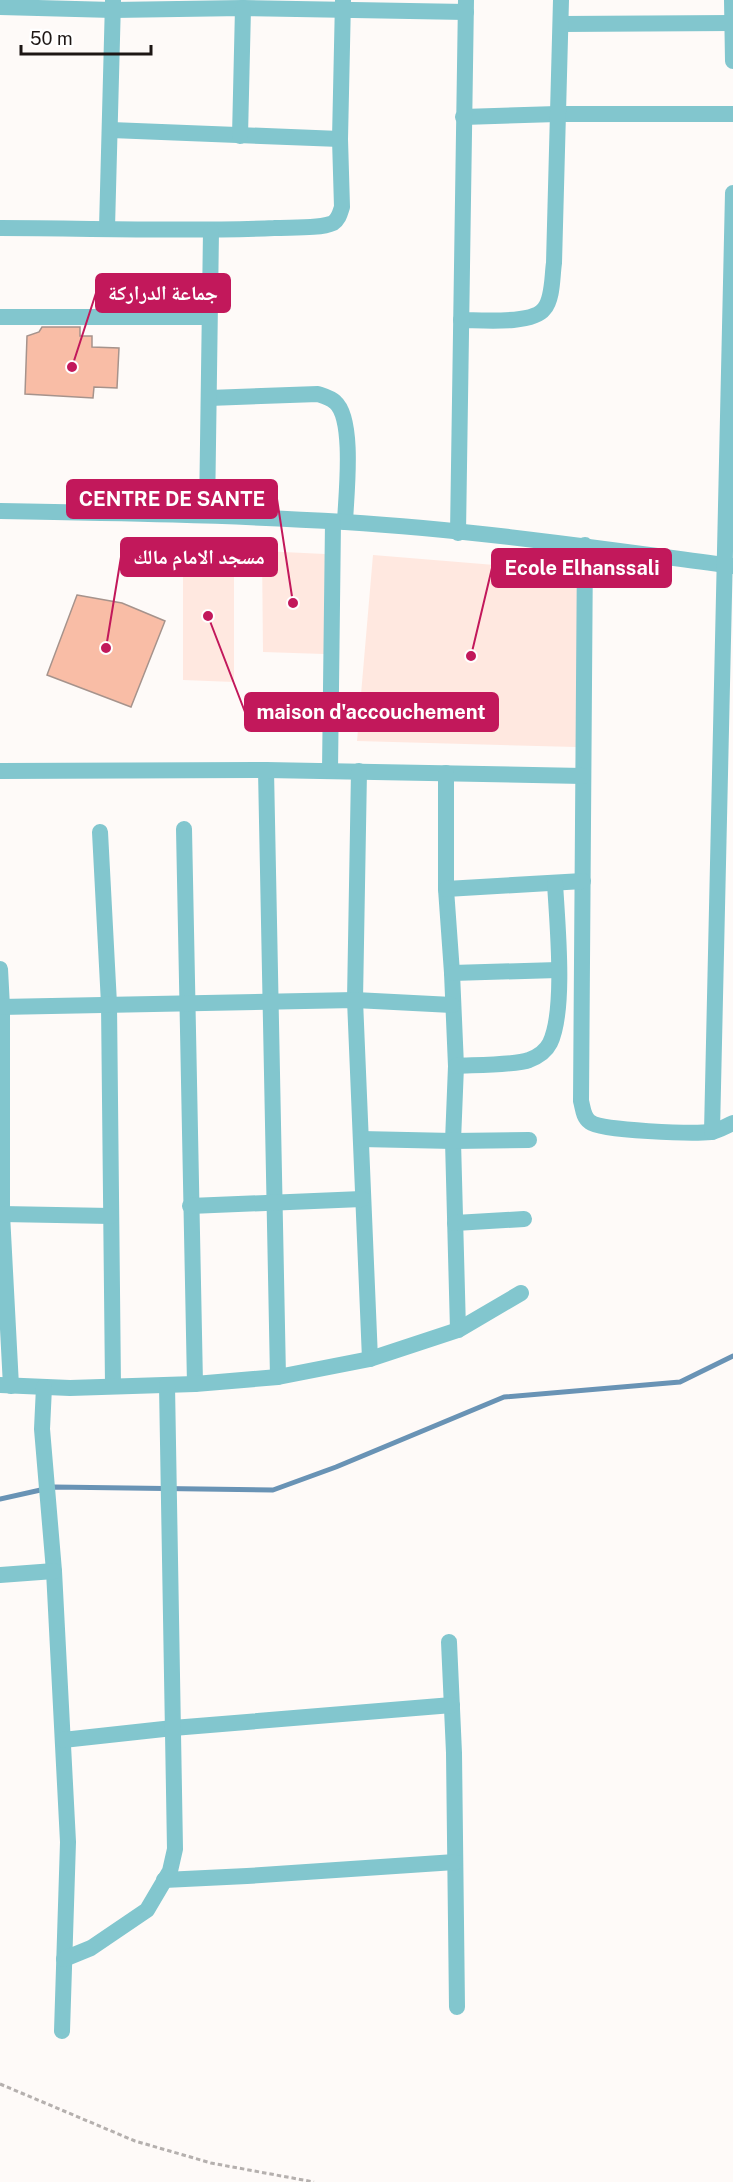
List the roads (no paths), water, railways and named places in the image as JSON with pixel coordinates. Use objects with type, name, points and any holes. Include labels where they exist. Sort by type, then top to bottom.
[{"type":"street","points":[[461,321],[526,319],[545,309],[549,300],[554,263],[561,0]]},
{"type":"street","points":[[732,0],[733,61]]},
{"type":"street","points":[[108,228],[113,5]]},
{"type":"street","points":[[0,228],[211,231],[308,226],[333,222],[339,217],[342,207],[340,139],[343,5]]},
{"type":"street","points":[[235,6],[240,136]]},
{"type":"street","points":[[0,7],[466,6],[458,532]]},
{"type":"street","points":[[561,24],[732,23]]},
{"type":"street","points":[[463,117],[557,114],[733,114]]},
{"type":"street","points":[[111,130],[340,139]]},
{"type":"street","points":[[712,1132],[726,887],[733,192]]},
{"type":"street","points":[[207,516],[211,231]]},
{"type":"street","points":[[0,317],[209,317]]},
{"type":"street","points":[[209,398],[318,394],[334,400],[343,415],[348,440],[339,522],[330,771]]},
{"type":"street","points":[[0,511],[339,522],[585,545],[729,565]]},
{"type":"street","points":[[585,545],[581,1101],[587,1119],[593,1124],[616,1130],[712,1132],[733,1123]]},
{"type":"street","points":[[266,770],[278,1377]]},
{"type":"street","points":[[0,771],[266,770],[583,776]]},
{"type":"street","points":[[359,771],[355,1000],[370,1359]]},
{"type":"street","points":[[446,773],[446,889],[456,1066],[453,1141],[458,1330]]},
{"type":"street","points":[[184,829],[195,1384]]},
{"type":"street","points":[[100,832],[109,1004],[113,1386]]},
{"type":"street","points":[[446,889],[583,881]]},
{"type":"street","points":[[456,1066],[526,1062],[540,1054],[550,1043],[557,1014],[555,883]]},
{"type":"street","points":[[0,969],[2,1257],[6,1385],[44,1387],[167,1385],[278,1377],[370,1359],[458,1330],[521,1293]]},
{"type":"street","points":[[452,973],[558,970]]},
{"type":"street","points":[[1,1007],[355,1000],[452,1005]]},
{"type":"street","points":[[361,1139],[529,1140]]},
{"type":"street","points":[[190,1206],[362,1200]]},
{"type":"street","points":[[2,1214],[111,1216]]},
{"type":"street","points":[[455,1223],[524,1219]]},
{"type":"street","points":[[64,1959],[91,1948],[147,1910],[170,1871],[175,1849],[167,1385]]},
{"type":"street","points":[[44,1387],[42,1429],[54,1571],[68,1842],[62,2031]]},
{"type":"street","points":[[0,1575],[54,1571]]},
{"type":"street","points":[[449,1642],[457,2007]]},
{"type":"street","points":[[63,1740],[173,1728],[452,1705]]},
{"type":"street","points":[[164,1880],[455,1862]]},
{"type":"waterway","points":[[0,1499],[54,1487],[273,1490],[336,1467],[504,1397],[680,1382],[733,1356]]},
{"type":"place","name":"جماعة الدراركة","points":[[72,367]]},
{"type":"place","name":"CENTRE DE SANTE","points":[[293,603]]},
{"type":"place","name":"maison d'accouchement","points":[[208,616]]},
{"type":"place","name":"مسجد الامام مالك","points":[[106,648]]},
{"type":"place","name":"Ecole Elhanssali","points":[[471,656]]}]
